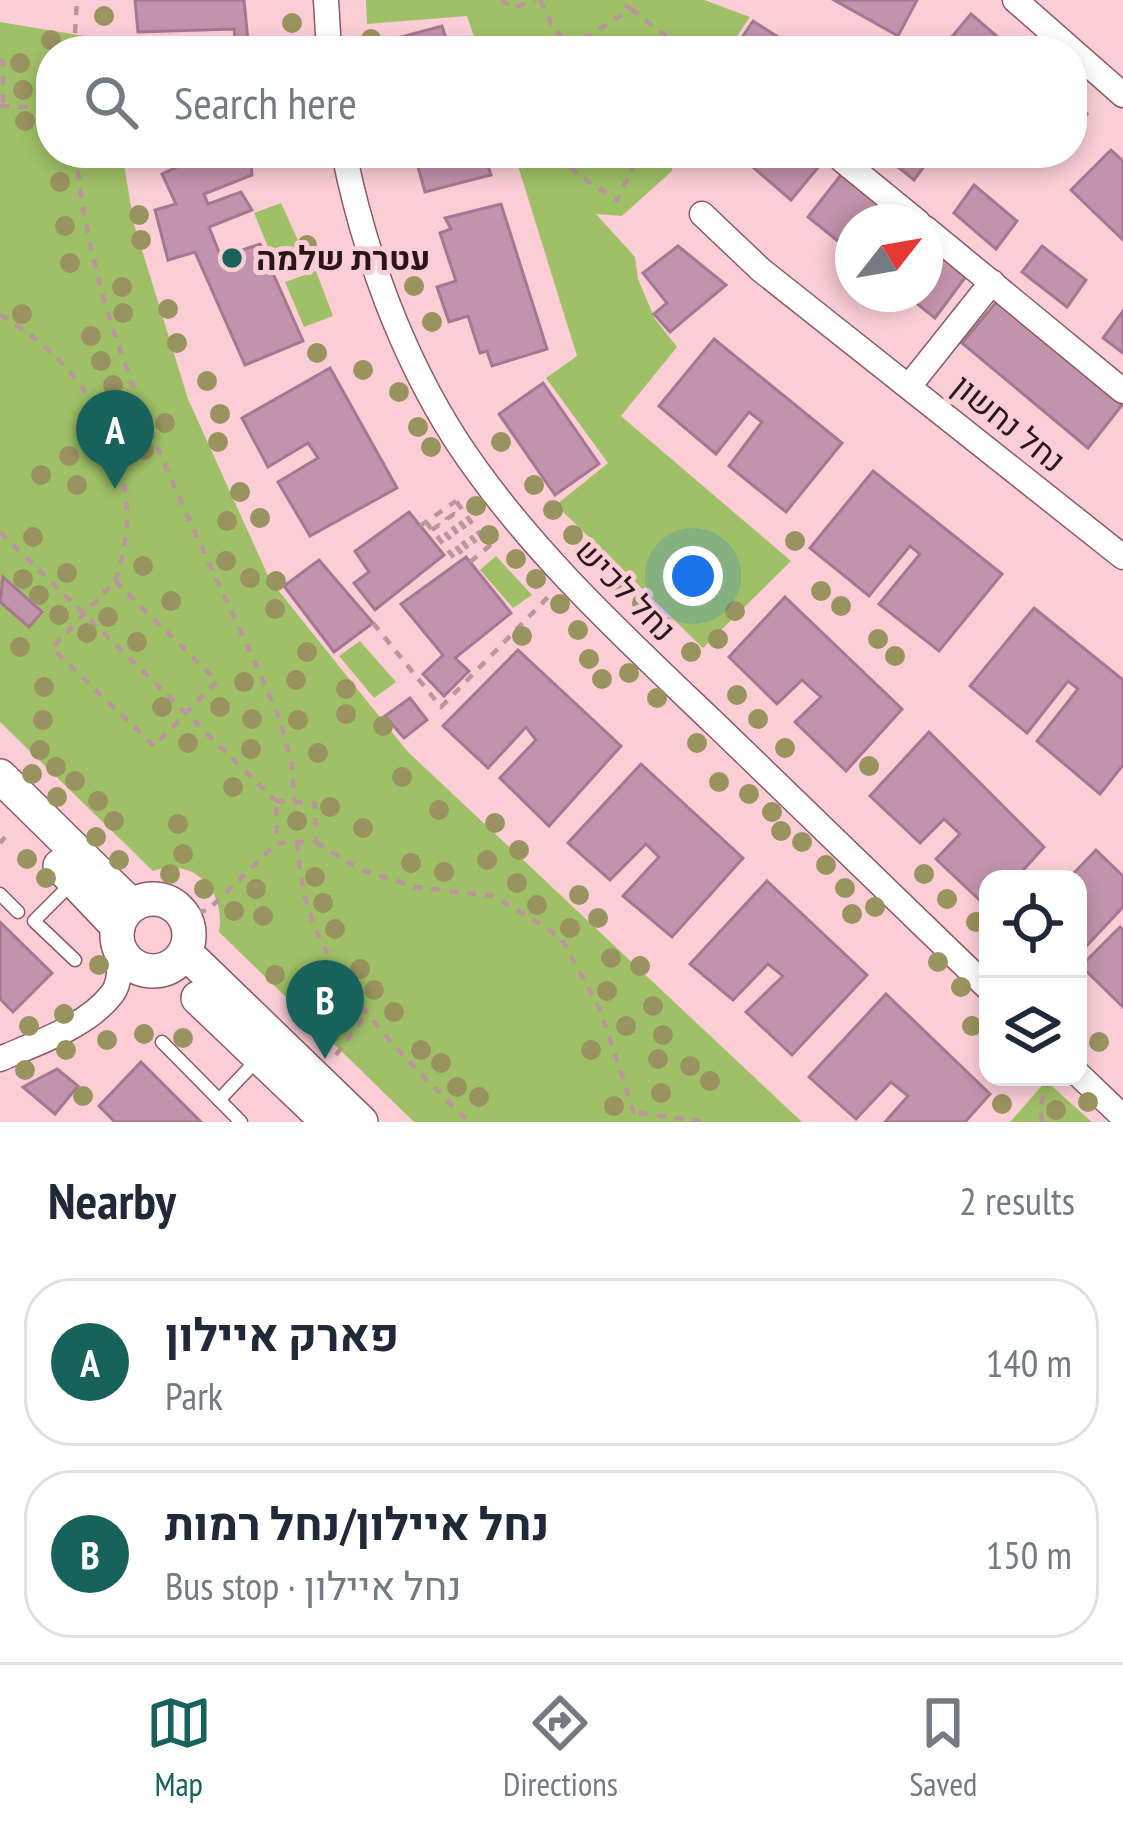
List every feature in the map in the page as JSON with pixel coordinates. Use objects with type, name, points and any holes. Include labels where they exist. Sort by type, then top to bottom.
[{"type":"street","points":[[326,0],[328,36]]},
{"type":"street","points":[[1015,0],[1056,36]]},
{"type":"street","points":[[1087,63],[1123,95]]},
{"type":"street","name":"נחל לכיש","points":[[347,168],[357,217],[400,333],[455,438],[518,523],[599,613],[979,979]]},
{"type":"street","points":[[852,168],[895,204]]},
{"type":"street","name":"נחל נחשון","points":[[701,214],[761,270],[1123,557]]},
{"type":"street","points":[[943,243],[1123,391]]},
{"type":"street","name":"נחל נחשון","points":[[910,385],[992,282]]},
{"type":"street","points":[[0,776],[122,926],[138,968],[176,960]]},
{"type":"street","points":[[2,828],[74,881],[122,926]]},
{"type":"street","points":[[0,1059],[51,1036],[112,994],[119,978],[122,926],[153,898],[179,911],[189,934],[176,960]]},
{"type":"street","points":[[176,960],[260,1058],[328,1122]]},
{"type":"street","points":[[176,960],[361,1122]]},
{"type":"street","points":[[1087,1083],[1123,1117]]},
{"type":"lane","points":[[74,881],[34,921],[75,960]]},
{"type":"lane","points":[[0,894],[18,912]]},
{"type":"lane","points":[[162,1042],[241,1122]]},
{"type":"lane","points":[[218,1100],[260,1058]]},
{"type":"path","points":[[75,36],[77,0]]},
{"type":"path","points":[[501,0],[513,8],[537,0],[560,36]]},
{"type":"path","points":[[617,0],[666,36]]},
{"type":"path","points":[[591,36],[631,9]]},
{"type":"path","points":[[0,61],[2,106],[36,107]]},
{"type":"path","points":[[78,168],[87,241],[104,297],[150,429],[279,718],[292,765],[294,801]]},
{"type":"path","points":[[572,168],[616,200],[632,168]]},
{"type":"path","points":[[0,314],[59,356],[77,377],[108,433],[129,515],[124,558],[115,580],[52,648],[154,746],[217,681],[115,580]]},
{"type":"path","points":[[458,563],[423,524],[485,479]]},
{"type":"path","points":[[432,530],[440,525],[462,554],[468,549],[447,519],[454,514],[476,543],[483,538],[456,501]]},
{"type":"path","points":[[470,562],[518,523]]},
{"type":"path","points":[[0,532],[275,801],[315,803],[316,842]]},
{"type":"path","points":[[374,623],[441,706],[567,578]]},
{"type":"path","points":[[275,801],[277,842]]},
{"type":"path","points":[[179,911],[207,910],[277,842],[316,842],[359,868],[415,887],[494,896],[564,943],[614,1043],[637,1122]]},
{"type":"path","points":[[298,842],[298,877],[326,958],[391,1044],[469,1122]]},
{"type":"path","points":[[336,1055],[368,1012]]},
{"type":"path","points":[[1042,1122],[1040,1108],[1046,1086]]},
{"type":"path","points":[[637,1113],[704,1122]]},
{"type":"green space","points":[[366,0],[704,0],[750,17],[737,36],[474,36],[467,16],[367,24]]},
{"type":"green space","points":[[0,22],[84,36],[36,36],[36,168],[125,168],[134,224],[188,399],[270,580],[407,751],[802,1122],[414,1122],[219,932],[218,903],[204,881],[182,869],[153,871],[0,722]]},
{"type":"green space","points":[[519,168],[672,168],[622,216],[596,214],[635,257],[638,279],[655,319],[677,347],[621,416],[791,561],[703,648],[556,505],[608,463],[546,378],[577,356]]},
{"type":"green space","points":[[281,203],[301,247],[273,259],[254,213]]},
{"type":"green space","points":[[316,271],[333,316],[304,327],[285,282]]},
{"type":"green space","points":[[496,556],[532,595],[513,608],[480,570]]},
{"type":"green space","points":[[360,641],[396,682],[374,698],[339,656]]},
{"type":"green space","points":[[1042,1086],[1052,1086],[1092,1122],[1010,1122]]},
{"type":"building","points":[[135,0],[244,0],[248,36],[235,36],[234,29],[138,32]]},
{"type":"building","points":[[834,0],[917,0],[898,36]]},
{"type":"building","points":[[971,14],[997,36],[953,36]]},
{"type":"building","points":[[753,21],[776,36],[743,36]]},
{"type":"building","points":[[442,26],[445,36],[404,36]]},
{"type":"building","points":[[1111,150],[1123,161],[1123,240],[1071,190]]},
{"type":"building","name":"עטרת שלמה","points":[[175,168],[251,168],[252,175],[204,194],[208,204],[241,192],[252,210],[209,227],[221,257],[260,244],[303,341],[245,365],[195,252],[168,260],[155,210],[176,204],[162,174]]},
{"type":"building","points":[[418,168],[489,168],[491,175],[425,192]]},
{"type":"building","points":[[754,168],[818,168],[791,200]]},
{"type":"building","points":[[899,168],[923,168],[914,180]]},
{"type":"building","points":[[844,171],[883,204],[835,204],[835,239],[808,217]]},
{"type":"building","points":[[974,185],[1017,221],[996,249],[954,213]]},
{"type":"building","points":[[501,204],[547,349],[492,366],[487,351],[480,353],[468,316],[449,322],[437,287],[456,281],[440,233],[451,229],[445,218]]},
{"type":"building","points":[[678,246],[726,285],[670,332],[654,314],[667,303],[643,273]]},
{"type":"building","points":[[1042,246],[1086,280],[1067,307],[1022,272]]},
{"type":"building","points":[[943,254],[967,275],[943,307]]},
{"type":"building","points":[[998,300],[1122,405],[1088,448],[962,343]]},
{"type":"building","points":[[1123,311],[1123,353],[1103,338]]},
{"type":"building","points":[[714,339],[842,443],[786,512],[729,466],[762,422],[749,412],[716,454],[659,406]]},
{"type":"building","points":[[330,368],[397,488],[310,536],[278,482],[318,458],[308,443],[268,467],[242,418]]},
{"type":"building","points":[[543,383],[599,464],[555,495],[499,414]]},
{"type":"building","points":[[873,471],[1002,574],[939,651],[879,604],[920,554],[910,546],[869,596],[810,548]]},
{"type":"building","points":[[409,512],[444,555],[375,610],[354,583],[369,572],[355,551]]},
{"type":"building","points":[[466,557],[511,613],[455,658],[469,671],[444,696],[423,674],[443,655],[401,604]]},
{"type":"building","points":[[319,560],[373,623],[334,652],[284,586]]},
{"type":"building","points":[[3,577],[42,612],[29,627],[0,602]]},
{"type":"building","points":[[785,597],[902,709],[846,771],[795,722],[821,697],[802,680],[777,704],[729,657]]},
{"type":"building","points":[[1034,608],[1123,680],[1123,765],[1100,794],[1037,741],[1078,689],[1068,681],[1027,733],[970,686]]},
{"type":"building","points":[[518,650],[621,746],[549,826],[500,778],[536,740],[526,727],[488,768],[443,726]]},
{"type":"building","points":[[410,698],[427,720],[404,738],[385,716]]},
{"type":"building","points":[[929,732],[1044,847],[1023,870],[979,870],[979,900],[936,859],[960,834],[944,819],[920,843],[870,796]]},
{"type":"building","points":[[641,764],[743,858],[672,937],[623,896],[659,857],[646,844],[610,880],[568,843]]},
{"type":"building","points":[[1096,850],[1123,876],[1123,907],[1087,945],[1087,870],[1077,870]]},
{"type":"building","points":[[767,881],[867,975],[792,1055],[746,1012],[783,976],[768,964],[733,1000],[690,964]]},
{"type":"building","points":[[0,922],[52,973],[13,1012],[0,999]]},
{"type":"building","points":[[1120,927],[1123,930],[1123,1007],[1087,972],[1087,960]]},
{"type":"building","points":[[886,994],[990,1094],[965,1122],[885,1122],[908,1096],[891,1082],[856,1119],[809,1077]]},
{"type":"building","points":[[141,1062],[201,1122],[115,1122],[99,1106]]},
{"type":"building","points":[[57,1069],[78,1086],[55,1114],[23,1087]]},
{"type":"place","name":"עטרת שלמה","points":[[232,258]]},
{"type":"place","name":"פארק איילון","points":[[115,489]]},
{"type":"place","name":"נחל איילון/נחל רמות","points":[[325,1059]]}]
